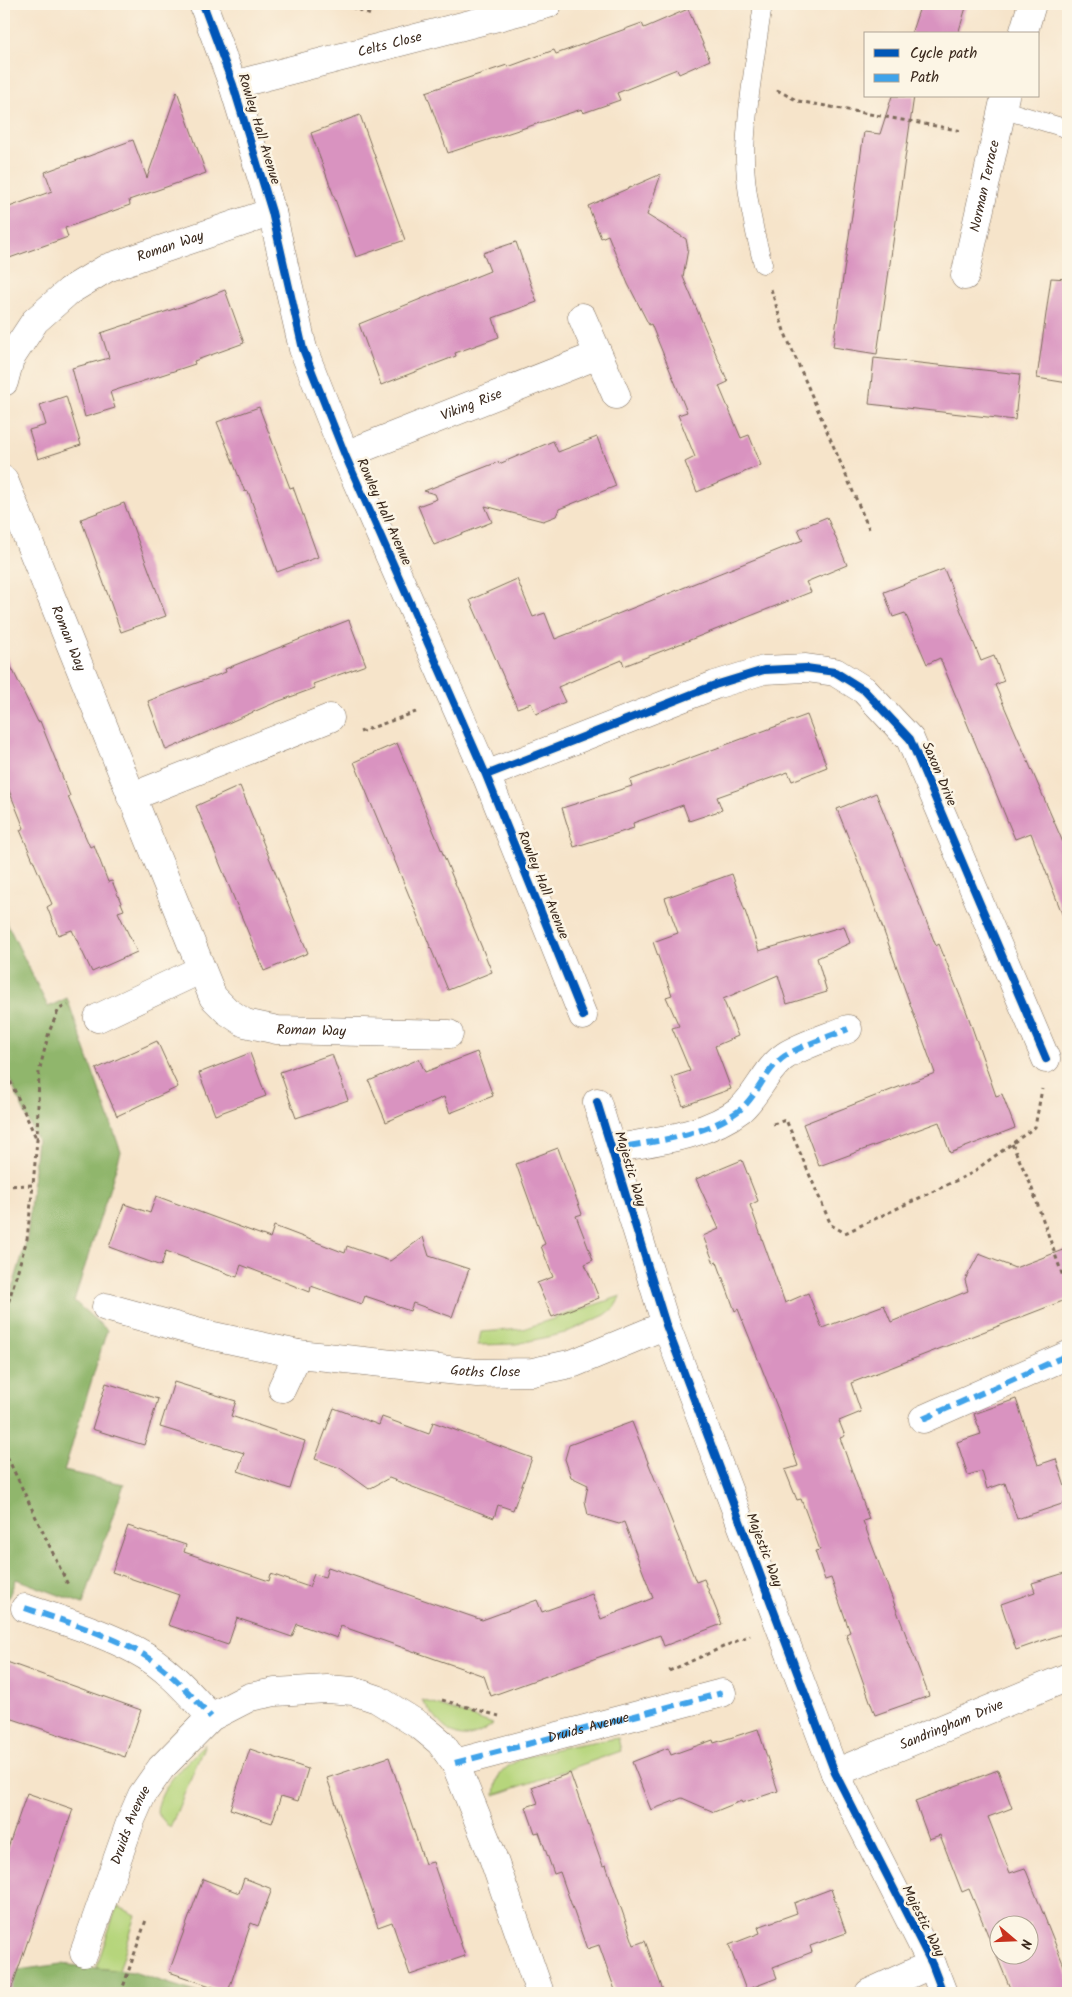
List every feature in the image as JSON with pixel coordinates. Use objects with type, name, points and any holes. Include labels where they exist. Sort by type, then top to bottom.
[{"type":"street","name":"Rowley Hall Avenue","points":[[203,4],[233,85],[272,212],[303,349],[345,455],[486,776],[583,1016]]},
{"type":"street","name":"Celts Close","points":[[233,85],[548,4]]},
{"type":"street","points":[[1024,32],[1032,4]]},
{"type":"street","name":"Norman Terrace","points":[[965,276],[1003,103]]},
{"type":"street","name":"Roman Way","points":[[4,382],[10,359],[36,320],[69,291],[107,268],[272,212]]},
{"type":"street","points":[[582,317],[616,395]]},
{"type":"street","name":"Viking Rise","points":[[345,455],[598,355]]},
{"type":"street","name":"Roman Way","points":[[4,480],[200,970],[213,997],[227,1011],[245,1023],[277,1030],[450,1034]]},
{"type":"street","name":"Saxon Drive","points":[[486,776],[706,689],[764,670],[806,668],[835,672],[864,690],[910,738],[1046,1059]]},
{"type":"street","points":[[131,797],[330,718]]},
{"type":"street","points":[[87,1010],[200,970]]},
{"type":"street","name":"Majestic Way","points":[[611,1149],[685,1135],[720,1122],[742,1108],[772,1069],[785,1056],[848,1029]]},
{"type":"street","name":"Majestic Way","points":[[596,1102],[666,1325],[835,1773],[932,1964],[943,1993]]},
{"type":"street","name":"Goths Close","points":[[106,1307],[204,1334],[298,1354],[478,1373],[533,1372],[574,1364],[666,1325]]},
{"type":"street","points":[[282,1388],[298,1354]]},
{"type":"street","points":[[923,1419],[1068,1355]]},
{"type":"street","points":[[25,1608],[97,1632],[138,1651],[164,1669],[211,1717]]},
{"type":"street","name":"Sandringham Drive","points":[[835,1773],[1068,1677]]},
{"type":"street","name":"Druids Avenue","points":[[84,1953],[131,1820],[142,1795],[161,1768],[211,1717],[250,1697],[276,1692],[327,1689],[353,1691],[377,1699],[399,1712],[440,1742],[455,1763],[491,1852],[540,1993]]},
{"type":"street","name":"Druids Avenue","points":[[455,1763],[722,1693]]},
{"type":"street","points":[[869,1993],[932,1964]]},
{"type":"lane","points":[[763,4],[752,77],[745,153],[754,233],[763,264]]},
{"type":"lane","points":[[1003,103],[1068,129]]},
{"type":"path","points":[[344,4],[375,16]]},
{"type":"path","points":[[752,77],[798,101],[948,127]]},
{"type":"path","points":[[763,264],[784,331],[869,529]]},
{"type":"path","points":[[4,1317],[27,1239],[37,1140],[38,1072],[49,1032],[59,1009],[87,1010]]},
{"type":"path","points":[[770,1125],[786,1120],[831,1225],[845,1233],[970,1174],[1036,1127],[1046,1059]]},
{"type":"path","points":[[4,1067],[37,1140]]},
{"type":"path","points":[[1012,1144],[1030,1183],[1068,1291]]},
{"type":"path","points":[[4,1186],[33,1185]]},
{"type":"path","points":[[4,1450],[70,1590]]},
{"type":"path","points":[[667,1672],[778,1623]]},
{"type":"path","points":[[399,1712],[419,1693],[503,1716]]},
{"type":"path","points":[[120,1993],[146,1920]]},
{"type":"green space","points":[[4,917],[48,1007],[67,998],[121,1152],[74,1301],[107,1330],[64,1471],[124,1484],[83,1604],[16,1579],[4,1608],[4,1317],[27,1239],[37,1140],[4,1067]]},
{"type":"green space","points":[[621,1296],[614,1308],[605,1315],[565,1333],[516,1344],[478,1345],[481,1332],[523,1329]]},
{"type":"green space","points":[[422,1700],[493,1724],[471,1736],[461,1736],[453,1733],[437,1720]]},
{"type":"green space","points":[[618,1738],[621,1751],[495,1795],[499,1777],[506,1768],[528,1756],[559,1748]]},
{"type":"green space","points":[[205,1744],[170,1828],[157,1813],[163,1793],[175,1775]]},
{"type":"green space","points":[[117,1906],[136,1915],[119,1971],[96,1968]]},
{"type":"green space","points":[[4,1964],[18,1970],[61,1964],[133,1972],[198,1993],[4,1993]]},
{"type":"building","points":[[921,4],[967,4],[959,32],[912,32]]},
{"type":"building","points":[[688,9],[710,60],[679,74],[677,69],[617,93],[620,100],[583,113],[582,109],[448,153],[426,92],[507,65],[508,67],[554,50],[556,54],[642,23],[644,28]]},
{"type":"building","points":[[177,91],[206,173],[129,200],[130,205],[65,228],[68,237],[4,260],[4,209],[52,191],[45,172],[133,140],[147,178]]},
{"type":"building","points":[[891,98],[914,98],[877,354],[833,347],[864,132],[880,134]]},
{"type":"building","points":[[360,115],[405,240],[356,257],[311,133]]},
{"type":"building","points":[[661,174],[647,215],[686,239],[688,249],[683,277],[728,382],[719,386],[741,438],[749,435],[761,465],[697,492],[685,462],[695,457],[678,415],[687,412],[651,324],[649,325],[628,284],[608,235],[601,238],[588,206]]},
{"type":"building","points":[[516,242],[537,302],[493,318],[499,337],[455,353],[456,356],[381,385],[359,324],[490,271],[483,253]]},
{"type":"building","points":[[1051,278],[1068,279],[1068,383],[1037,378]]},
{"type":"building","points":[[225,290],[244,343],[194,361],[195,364],[110,392],[115,408],[85,417],[72,368],[109,358],[101,333]]},
{"type":"building","points":[[874,358],[1020,374],[1015,420],[869,404]]},
{"type":"building","points":[[66,396],[81,445],[38,459],[29,430],[46,425],[40,405]]},
{"type":"building","points":[[259,407],[290,488],[293,487],[318,557],[277,572],[248,491],[245,492],[217,422]]},
{"type":"building","points":[[597,437],[616,486],[559,509],[556,516],[543,521],[485,506],[492,522],[434,545],[418,506],[437,499],[435,494],[424,491],[498,462],[499,464],[553,441],[558,452]]},
{"type":"building","points":[[124,503],[166,616],[121,632],[81,519]]},
{"type":"building","points":[[827,517],[847,565],[806,582],[811,592],[624,666],[622,660],[558,687],[565,702],[536,714],[531,703],[517,708],[470,600],[517,579],[533,617],[545,613],[555,639],[803,540],[798,529]]},
{"type":"building","points":[[944,569],[981,661],[994,656],[1004,681],[995,685],[1068,854],[1068,924],[1066,924],[1031,833],[1015,839],[940,658],[927,664],[905,613],[893,617],[884,592]]},
{"type":"building","points":[[349,620],[366,665],[313,684],[315,688],[274,703],[166,750],[148,701],[226,672],[225,669]]},
{"type":"building","points":[[4,652],[38,722],[40,721],[70,796],[68,797],[90,847],[94,845],[108,882],[112,881],[124,910],[118,912],[137,952],[92,972],[72,930],[58,935],[47,907],[52,904],[20,830],[24,828],[4,778]]},
{"type":"building","points":[[807,715],[827,767],[792,781],[788,772],[717,797],[722,810],[689,821],[683,805],[633,823],[634,828],[574,847],[562,808],[632,786],[630,780]]},
{"type":"building","points":[[397,743],[492,972],[448,990],[354,762]]},
{"type":"building","points":[[240,786],[308,953],[264,971],[196,806]]},
{"type":"building","points":[[876,793],[936,946],[939,944],[967,1013],[996,1096],[1002,1094],[1015,1128],[950,1153],[939,1122],[819,1166],[803,1124],[935,1073],[865,879],[837,809]]},
{"type":"building","points":[[732,874],[759,951],[844,926],[850,943],[817,958],[827,992],[787,1004],[778,975],[723,999],[738,1036],[715,1046],[731,1089],[683,1106],[672,1077],[690,1071],[672,1028],[679,1026],[666,997],[672,995],[653,942],[678,933],[665,898]]},
{"type":"building","points":[[157,1041],[178,1087],[117,1116],[96,1069]]},
{"type":"building","points":[[477,1052],[493,1096],[450,1113],[444,1097],[386,1122],[369,1081],[419,1059],[425,1072]]},
{"type":"building","points":[[250,1053],[266,1096],[215,1115],[199,1073]]},
{"type":"building","points":[[332,1054],[348,1100],[296,1118],[280,1072]]},
{"type":"building","points":[[558,1148],[582,1214],[576,1216],[593,1260],[585,1264],[599,1298],[552,1317],[537,1283],[553,1277],[541,1246],[545,1244],[516,1164]]},
{"type":"building","points":[[742,1160],[758,1201],[750,1205],[785,1303],[808,1293],[822,1328],[884,1305],[891,1322],[968,1291],[965,1280],[979,1254],[1015,1268],[1068,1248],[1068,1299],[851,1383],[861,1412],[839,1421],[845,1436],[840,1438],[869,1519],[863,1521],[929,1696],[875,1715],[846,1634],[850,1632],[831,1578],[825,1580],[815,1551],[820,1550],[801,1499],[797,1500],[785,1470],[798,1466],[780,1414],[738,1309],[735,1311],[717,1262],[714,1263],[703,1236],[719,1229],[696,1179]]},
{"type":"building","points":[[156,1196],[270,1238],[274,1226],[345,1253],[347,1246],[390,1261],[423,1237],[429,1256],[469,1269],[452,1317],[413,1303],[410,1311],[365,1296],[362,1304],[311,1286],[310,1292],[241,1265],[237,1277],[166,1251],[161,1266],[109,1247],[124,1204],[150,1213]]},
{"type":"building","points":[[174,1382],[236,1401],[231,1416],[305,1441],[290,1489],[238,1471],[244,1453],[160,1427]]},
{"type":"building","points":[[106,1383],[158,1399],[144,1445],[92,1429]]},
{"type":"building","points":[[1016,1399],[1038,1465],[1056,1459],[1068,1496],[1068,1502],[1017,1519],[1005,1483],[987,1489],[982,1471],[968,1475],[957,1442],[981,1434],[974,1414]]},
{"type":"building","points":[[334,1408],[379,1425],[382,1417],[429,1434],[433,1422],[532,1458],[513,1510],[498,1505],[494,1518],[389,1478],[369,1489],[340,1468],[315,1459]]},
{"type":"building","points":[[632,1422],[696,1582],[704,1579],[722,1624],[664,1646],[660,1635],[491,1696],[484,1676],[341,1626],[337,1638],[297,1624],[292,1637],[237,1618],[228,1645],[168,1625],[179,1595],[112,1572],[128,1526],[186,1545],[184,1552],[269,1581],[271,1574],[309,1587],[314,1574],[325,1577],[328,1567],[482,1620],[537,1600],[542,1612],[592,1594],[601,1619],[653,1598],[624,1522],[619,1524],[588,1515],[585,1501],[588,1485],[571,1477],[565,1459],[569,1445]]},
{"type":"building","points":[[1068,1572],[1068,1632],[1016,1650],[1001,1604],[1035,1592],[1032,1583]]},
{"type":"building","points":[[4,1661],[141,1710],[125,1757],[4,1716]]},
{"type":"building","points":[[758,1729],[778,1791],[742,1803],[741,1801],[714,1812],[682,1798],[651,1810],[632,1762],[668,1748],[671,1755],[713,1740],[714,1743]]},
{"type":"building","points":[[250,1749],[308,1769],[298,1801],[281,1796],[272,1823],[230,1809]]},
{"type":"building","points":[[389,1757],[425,1864],[433,1862],[465,1956],[410,1975],[392,1922],[378,1927],[327,1778]]},
{"type":"building","points":[[998,1770],[1012,1808],[988,1817],[1010,1873],[1025,1868],[1068,1976],[1068,1993],[1012,1993],[1000,1964],[1040,1964],[1040,1914],[990,1914],[990,1940],[969,1889],[962,1892],[940,1835],[929,1839],[915,1801]]},
{"type":"building","points":[[570,1773],[603,1866],[606,1865],[634,1945],[645,1941],[664,1993],[616,1993],[599,1945],[587,1949],[560,1872],[554,1874],[539,1832],[535,1833],[526,1807],[538,1803],[532,1787]]},
{"type":"building","points":[[27,1793],[73,1809],[10,1993],[4,1993],[4,1859]]},
{"type":"building","points":[[244,1878],[272,1889],[258,1926],[251,1923],[228,1992],[169,1972],[203,1879],[239,1893]]},
{"type":"building","points":[[831,1889],[846,1933],[810,1946],[812,1952],[773,1967],[777,1978],[746,1990],[729,1945],[760,1933],[758,1927],[797,1913],[794,1903]]},
{"type":"marked path","points":[[611,1149],[662,1140],[712,1126],[741,1109],[772,1068],[785,1056],[848,1029]]},
{"type":"marked path","points":[[923,1419],[1068,1355]]},
{"type":"marked path","points":[[25,1608],[96,1632],[148,1657],[177,1681],[211,1717]]},
{"type":"marked path","points":[[455,1763],[722,1693]]},
{"type":"cycle path","points":[[203,4],[233,85],[272,212],[303,349],[345,455],[486,775],[583,1016]]},
{"type":"cycle path","points":[[486,775],[715,685],[764,670],[806,668],[835,672],[864,690],[910,739],[1046,1059]]},
{"type":"cycle path","points":[[597,1102],[666,1325],[835,1773],[932,1964],[943,1993]]}]
